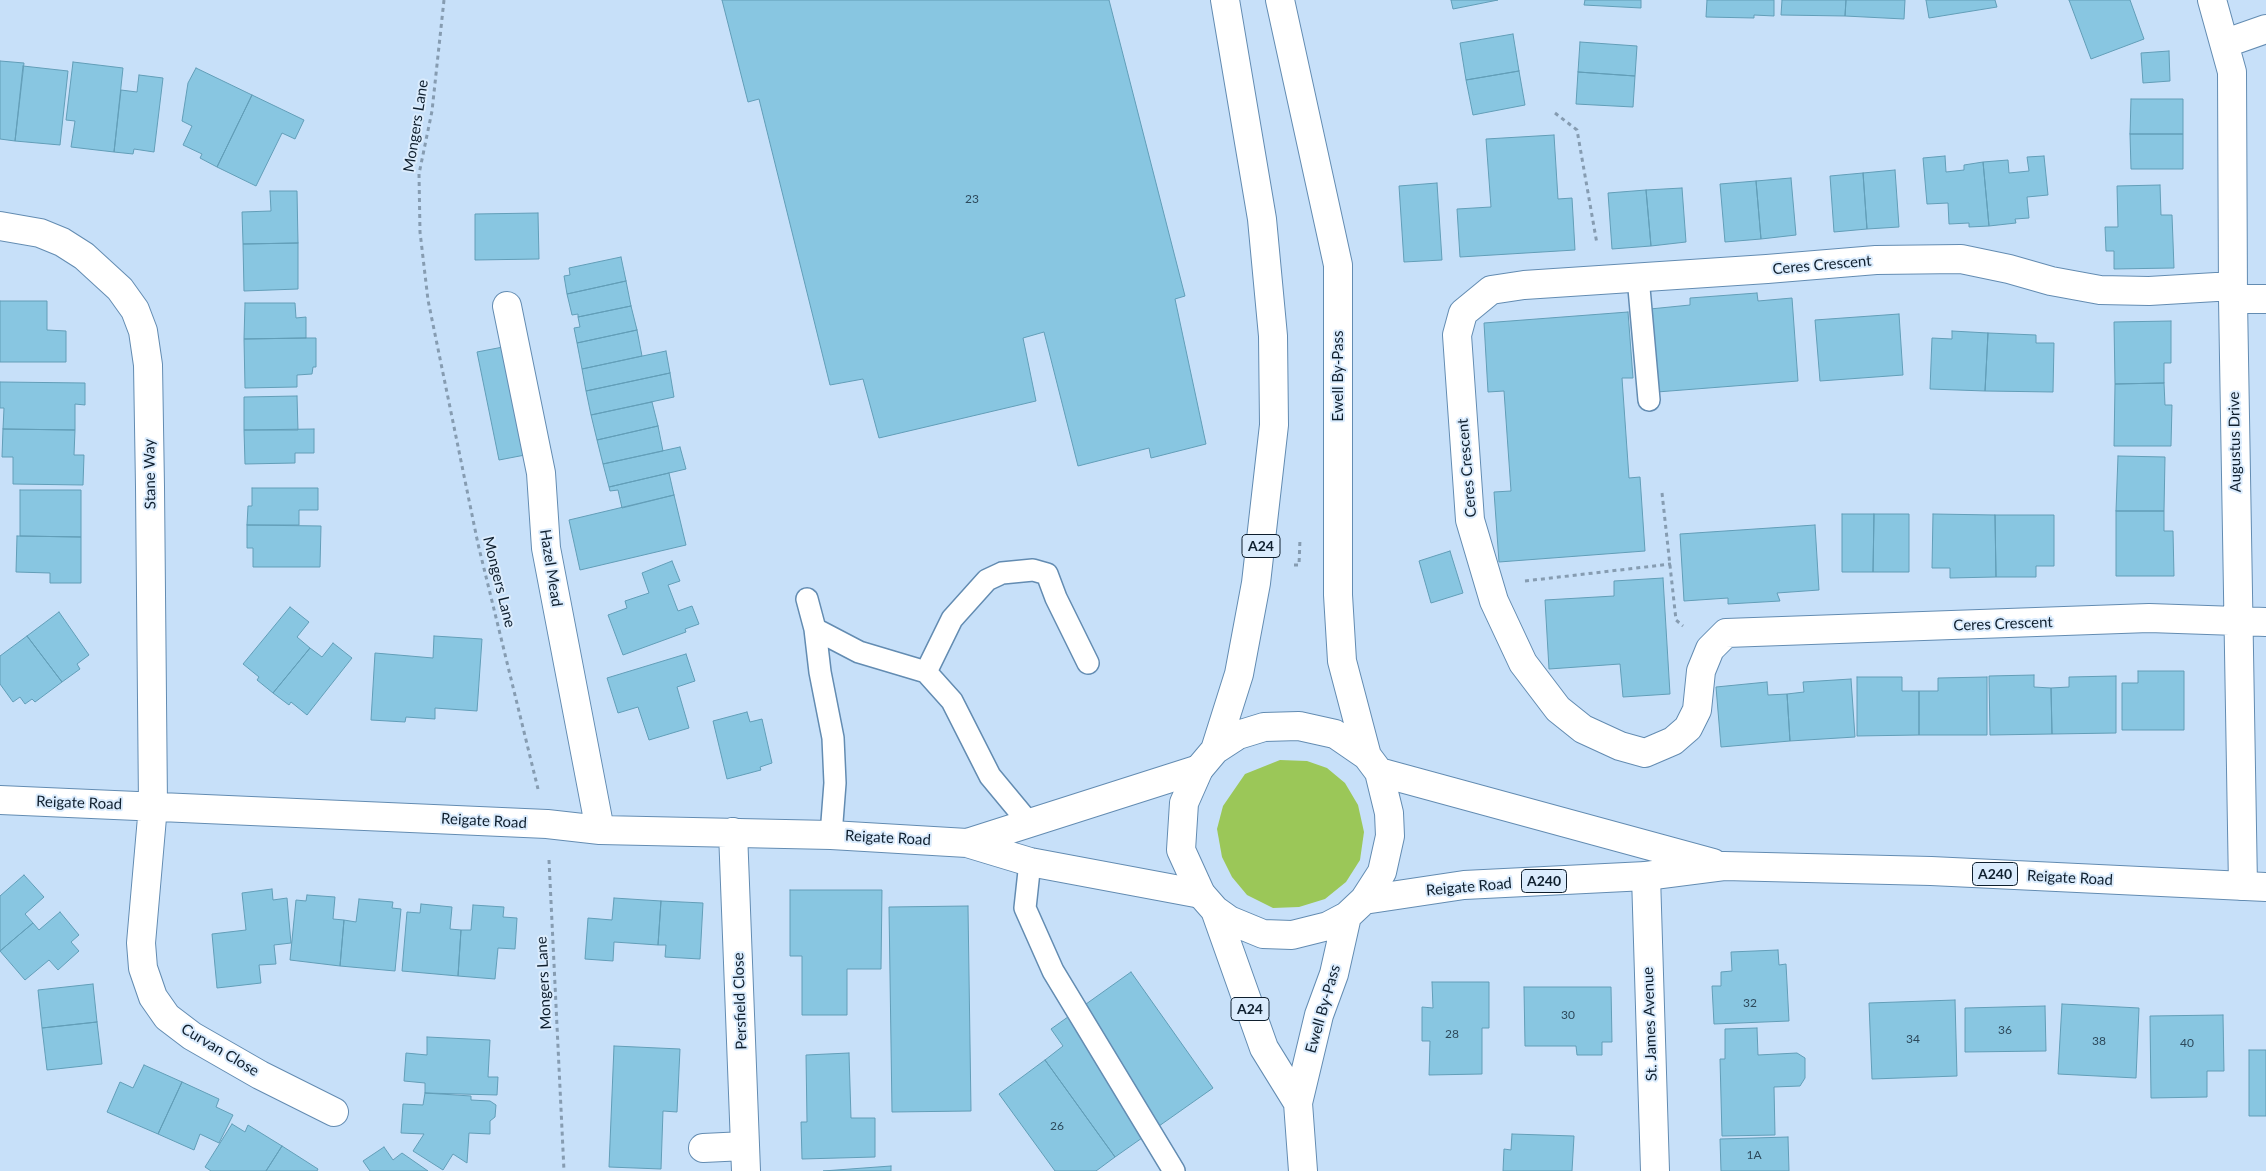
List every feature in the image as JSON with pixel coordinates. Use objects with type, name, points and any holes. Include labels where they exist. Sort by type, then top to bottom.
[{"type":"main road","name":"Ewell By-Pass","points":[[1225,0],[1262,219],[1273,336],[1274,425],[1256,583],[1239,674],[1207,760],[1184,803],[1181,850],[1208,902],[1264,1048],[1298,1103]]},
{"type":"main road","name":"Ewell By-Pass","points":[[1280,0],[1338,265],[1338,595],[1342,661],[1389,813],[1390,836],[1382,872],[1356,908],[1318,1015],[1298,1103],[1303,1171]]},
{"type":"main road","name":"Augustus Drive","points":[[2212,0],[2226,43],[2232,72],[2238,623],[2254,887]]},
{"type":"main road","points":[[2226,43],[2266,29]]},
{"type":"main road","name":"Stane Way","points":[[0,226],[40,233],[62,242],[84,256],[120,289],[135,310],[143,331],[148,365],[153,806]]},
{"type":"main road","name":"Ceres Crescent","points":[[2266,299],[2233,292],[2100,290],[2052,280],[2009,268],[1961,259],[1876,260],[1524,285],[1491,290],[1463,313],[1456,335],[1470,520],[1494,601],[1523,663],[1558,709],[1583,729],[1620,746],[1645,753],[1673,741],[1688,728],[1698,710],[1701,671],[1710,649],[1726,633],[2149,618],[2238,623],[2266,622]]},
{"type":"main road","name":"Hazel Mead","points":[[507,306],[541,474],[546,548],[600,830]]},
{"type":"main road","points":[[1207,760],[1238,735],[1264,726],[1299,726],[1335,734],[1373,764]]},
{"type":"main road","name":"Reigate Road","points":[[967,843],[1207,760]]},
{"type":"main road","name":"Reigate Road","points":[[1373,764],[1724,866]]},
{"type":"main road","name":"Reigate Road","points":[[0,800],[547,824],[600,830],[831,835],[967,843],[1030,862],[1208,902]]},
{"type":"main road","name":"Curvan Close","points":[[153,806],[141,943],[144,968],[153,997],[167,1017],[192,1036],[260,1075],[334,1112]]},
{"type":"main road","name":"Persfield Close","points":[[733,832],[746,1158]]},
{"type":"main road","name":"Reigate Road","points":[[1356,908],[1464,885],[1646,876],[1724,866],[1931,871],[2254,887]]},
{"type":"main road","name":"St. James Avenue","points":[[1646,876],[1655,1171]]},
{"type":"main road","points":[[1208,902],[1229,920],[1263,934],[1292,935],[1328,926],[1356,908]]},
{"type":"main road","points":[[703,1148],[746,1158]]},
{"type":"lane","points":[[1638,277],[1648,400]]},
{"type":"lane","points":[[926,672],[952,619],[987,580],[1002,573],[1033,570],[1048,574],[1056,598],[1088,663]]},
{"type":"lane","points":[[807,599],[815,629],[820,672],[833,738],[835,782],[831,835]]},
{"type":"lane","points":[[815,629],[859,652],[926,672],[952,701],[990,776],[1029,823]]},
{"type":"lane","points":[[1030,862],[1025,908],[1053,971],[1174,1171]]},
{"type":"path","name":"Mongers Lane","points":[[444,0],[432,111],[419,174],[420,232],[427,291],[478,544],[547,824],[564,1171]]},
{"type":"path","points":[[1555,113],[1577,130],[1604,279]]},
{"type":"path","points":[[1662,493],[1676,620],[1710,649]]},
{"type":"path","points":[[1489,585],[1671,564]]},
{"type":"green space","points":[[1280,760],[1307,761],[1327,768],[1345,783],[1358,805],[1364,832],[1360,860],[1346,882],[1325,899],[1299,907],[1273,908],[1247,895],[1232,877],[1222,857],[1217,829],[1223,806],[1245,774]]},
{"type":"building","points":[[722,0],[1109,0],[1185,296],[1175,299],[1206,444],[1151,458],[1149,448],[1078,466],[1044,332],[1023,338],[1036,401],[879,438],[863,379],[830,385],[759,99],[748,102]]},
{"type":"building","points":[[1451,0],[1498,0],[1453,9]]},
{"type":"building","points":[[1585,0],[1641,0],[1641,8],[1584,5]]},
{"type":"building","points":[[1707,0],[1774,0],[1774,16],[1754,15],[1754,18],[1706,17]]},
{"type":"building","points":[[1782,0],[1846,0],[1845,16],[1781,15]]},
{"type":"building","points":[[1846,0],[1905,0],[1904,19],[1845,16]]},
{"type":"building","points":[[1926,0],[1995,0],[1997,7],[1929,18]]},
{"type":"building","points":[[2069,0],[2130,0],[2144,39],[2091,59]]},
{"type":"building","points":[[1513,34],[1519,71],[1466,80],[1460,43]]},
{"type":"building","points":[[1580,42],[1637,46],[1635,76],[1578,72]]},
{"type":"building","points":[[2169,51],[2170,81],[2143,83],[2141,53]]},
{"type":"building","points":[[0,61],[24,63],[15,141],[0,139]]},
{"type":"building","points":[[73,62],[123,68],[114,152],[71,147],[75,121],[66,120]]},
{"type":"building","points":[[23,66],[68,71],[60,145],[15,141]]},
{"type":"building","points":[[196,68],[252,95],[217,167],[200,158],[202,154],[183,145],[192,126],[182,121],[188,83]]},
{"type":"building","points":[[1519,71],[1525,105],[1473,115],[1466,80]]},
{"type":"building","points":[[1578,72],[1635,76],[1633,107],[1576,104]]},
{"type":"building","points":[[139,75],[163,78],[154,152],[134,149],[133,154],[114,152],[121,90],[137,92]]},
{"type":"building","points":[[252,95],[304,120],[295,139],[282,133],[256,186],[217,167]]},
{"type":"building","points":[[2131,99],[2183,99],[2183,134],[2130,134]]},
{"type":"building","points":[[2130,134],[2183,134],[2183,169],[2131,169]]},
{"type":"building","points":[[1554,135],[1558,199],[1572,198],[1575,250],[1460,257],[1457,209],[1491,207],[1486,139]]},
{"type":"building","points":[[1945,156],[1946,172],[1964,170],[1964,165],[1983,162],[1989,226],[1969,227],[1969,223],[1949,224],[1948,203],[1927,204],[1923,158]]},
{"type":"building","points":[[2044,156],[2048,195],[2027,197],[2029,218],[2015,219],[2016,223],[1989,226],[1983,162],[2008,160],[2009,173],[2029,171],[2027,157]]},
{"type":"building","points":[[1895,170],[1899,227],[1867,229],[1863,173]]},
{"type":"building","points":[[1863,173],[1867,229],[1834,232],[1830,176]]},
{"type":"building","points":[[1791,178],[1796,235],[1761,239],[1756,181]]},
{"type":"building","points":[[1756,181],[1761,239],[1725,242],[1720,184]]},
{"type":"building","points":[[1437,183],[1442,260],[1404,262],[1399,186]]},
{"type":"building","points":[[2160,185],[2161,215],[2172,215],[2174,268],[2114,269],[2114,251],[2106,251],[2105,227],[2118,227],[2117,186]]},
{"type":"building","points":[[1682,188],[1686,242],[1651,246],[1646,190]]},
{"type":"building","points":[[1646,190],[1651,246],[1612,249],[1608,193]]},
{"type":"building","points":[[270,191],[297,191],[298,243],[243,244],[242,212],[271,211]]},
{"type":"building","points":[[538,213],[539,259],[475,260],[475,214]]},
{"type":"building","points":[[298,243],[298,289],[244,291],[243,244]]},
{"type":"building","points":[[621,257],[626,281],[567,294],[564,276],[570,275],[569,268]]},
{"type":"building","points":[[626,281],[631,306],[578,317],[578,314],[572,315],[567,294]]},
{"type":"building","points":[[1757,293],[1758,301],[1792,298],[1798,381],[1657,392],[1650,309],[1690,305],[1690,298]]},
{"type":"building","points":[[0,301],[47,301],[47,330],[66,331],[66,362],[0,362]]},
{"type":"building","points":[[245,303],[295,303],[296,318],[306,317],[306,338],[244,339]]},
{"type":"building","points":[[631,306],[637,330],[577,343],[574,328],[580,327],[578,317]]},
{"type":"building","points":[[1628,312],[1633,378],[1622,378],[1629,478],[1640,477],[1645,551],[1499,562],[1494,492],[1511,491],[1504,391],[1488,392],[1484,323]]},
{"type":"building","points":[[1899,314],[1903,375],[1820,381],[1815,320]]},
{"type":"building","points":[[2171,321],[2171,363],[2164,363],[2164,383],[2115,384],[2114,322]]},
{"type":"building","points":[[637,330],[642,356],[582,369],[577,343]]},
{"type":"building","points":[[1952,331],[1988,333],[1985,391],[1930,389],[1932,338],[1952,339]]},
{"type":"building","points":[[1988,333],[2036,335],[2036,343],[2054,343],[2053,392],[1985,391]]},
{"type":"building","points":[[316,338],[316,367],[313,367],[312,374],[297,375],[297,387],[245,388],[244,339]]},
{"type":"building","points":[[503,347],[525,455],[499,460],[477,352]]},
{"type":"building","points":[[666,351],[670,373],[586,391],[582,369]]},
{"type":"building","points":[[670,373],[674,397],[591,415],[586,391]]},
{"type":"building","points":[[0,382],[85,383],[85,405],[75,404],[75,430],[3,429],[4,408],[0,408]]},
{"type":"building","points":[[2164,383],[2165,405],[2172,405],[2171,446],[2114,446],[2115,384]]},
{"type":"building","points":[[297,396],[298,430],[244,430],[244,397]]},
{"type":"building","points":[[652,402],[658,426],[597,440],[591,415]]},
{"type":"building","points":[[658,426],[663,451],[603,464],[597,440]]},
{"type":"building","points":[[3,429],[75,430],[74,455],[84,455],[83,485],[13,484],[13,457],[2,457]]},
{"type":"building","points":[[314,429],[314,453],[295,453],[295,463],[245,464],[244,430]]},
{"type":"building","points":[[680,447],[686,469],[609,487],[603,464]]},
{"type":"building","points":[[2118,456],[2165,457],[2164,511],[2116,511]]},
{"type":"building","points":[[669,473],[674,495],[622,508],[618,490],[610,491],[609,487]]},
{"type":"building","points":[[252,488],[318,488],[318,510],[299,510],[299,525],[247,525],[248,506],[252,506]]},
{"type":"building","points":[[20,490],[81,490],[81,537],[20,536]]},
{"type":"building","points":[[674,495],[686,545],[580,570],[569,520]]},
{"type":"building","points":[[2116,511],[2164,511],[2164,531],[2173,531],[2174,576],[2116,576]]},
{"type":"building","points":[[1842,514],[1874,514],[1873,572],[1842,572]]},
{"type":"building","points":[[1874,514],[1909,514],[1909,572],[1873,572]]},
{"type":"building","points":[[1933,514],[1995,515],[1996,577],[1950,578],[1950,568],[1932,568]]},
{"type":"building","points":[[1995,515],[2054,515],[2054,566],[2036,566],[2036,577],[1996,577]]},
{"type":"building","points":[[247,525],[321,526],[320,567],[253,567],[253,548],[247,548]]},
{"type":"building","points":[[1815,525],[1819,590],[1777,593],[1780,601],[1728,604],[1728,598],[1684,601],[1680,534]]},
{"type":"building","points":[[17,536],[81,537],[81,583],[50,583],[50,573],[16,572]]},
{"type":"building","points":[[1450,551],[1463,593],[1431,603],[1419,561]]},
{"type":"building","points":[[672,561],[680,581],[668,585],[678,611],[692,606],[699,624],[685,629],[686,632],[623,655],[608,615],[627,608],[625,601],[649,593],[642,573]]},
{"type":"building","points":[[1663,578],[1670,694],[1623,697],[1620,664],[1549,669],[1545,600],[1614,596],[1614,581]]},
{"type":"building","points":[[290,607],[309,622],[297,637],[310,648],[273,693],[257,680],[259,677],[243,664]]},
{"type":"building","points":[[59,612],[89,655],[77,664],[80,669],[62,682],[27,636]]},
{"type":"building","points":[[27,636],[62,682],[35,702],[32,699],[25,704],[20,697],[13,702],[0,684],[0,656]]},
{"type":"building","points":[[434,636],[482,639],[477,711],[435,708],[435,719],[406,717],[405,722],[371,720],[375,653],[433,658]]},
{"type":"building","points":[[333,643],[352,658],[307,715],[291,702],[289,705],[273,693],[310,648],[322,657]]},
{"type":"building","points":[[686,654],[695,681],[677,687],[689,728],[649,740],[638,707],[618,713],[607,678]]},
{"type":"building","points":[[2138,671],[2184,671],[2184,730],[2122,730],[2122,683],[2138,683]]},
{"type":"building","points":[[2034,675],[2034,687],[2051,688],[2052,734],[1990,735],[1989,676]]},
{"type":"building","points":[[2116,676],[2116,733],[2052,734],[2051,688],[2069,687],[2069,677]]},
{"type":"building","points":[[1857,677],[1902,677],[1902,691],[1919,691],[1919,735],[1857,736]]},
{"type":"building","points":[[1987,677],[1987,735],[1919,735],[1919,691],[1938,691],[1938,678]]},
{"type":"building","points":[[1851,679],[1855,737],[1790,741],[1787,694],[1804,692],[1803,682]]},
{"type":"building","points":[[1767,682],[1768,695],[1787,694],[1790,741],[1721,747],[1716,687]]},
{"type":"building","points":[[747,712],[750,722],[762,719],[772,763],[760,767],[761,770],[727,779],[713,721]]},
{"type":"building","points":[[24,875],[44,897],[25,914],[33,923],[0,951],[0,896]]},
{"type":"building","points":[[272,889],[273,900],[287,898],[291,943],[274,945],[276,964],[259,965],[261,983],[217,988],[212,934],[246,930],[242,893]]},
{"type":"building","points":[[790,890],[882,890],[881,969],[847,969],[847,1015],[802,1015],[802,956],[790,956]]},
{"type":"building","points":[[307,895],[335,897],[333,919],[344,920],[340,966],[290,960],[296,900],[306,901]]},
{"type":"building","points":[[614,898],[661,901],[658,945],[614,942],[613,961],[585,959],[588,918],[612,920]]},
{"type":"building","points":[[359,899],[393,902],[392,908],[401,909],[395,971],[340,966],[344,920],[356,922]]},
{"type":"building","points":[[661,901],[703,903],[700,959],[665,957],[666,945],[658,945]]},
{"type":"building","points":[[421,904],[452,907],[450,929],[461,930],[458,976],[402,971],[407,912],[420,913]]},
{"type":"building","points":[[473,905],[504,907],[503,917],[517,918],[515,949],[498,948],[495,979],[458,976],[461,930],[471,930]]},
{"type":"building","points":[[968,906],[971,1111],[892,1112],[889,907]]},
{"type":"building","points":[[60,912],[79,935],[71,942],[79,951],[58,970],[49,960],[25,980],[0,951],[33,923],[39,930]]},
{"type":"building","points":[[1778,950],[1779,965],[1786,964],[1789,1021],[1714,1024],[1712,986],[1721,986],[1721,972],[1732,971],[1731,952]]},
{"type":"building","points":[[1131,972],[1213,1088],[1115,1157],[1045,1060],[1063,1046],[1051,1029]]},
{"type":"building","points":[[1432,982],[1489,982],[1489,1028],[1482,1028],[1482,1074],[1429,1075],[1430,1041],[1422,1041],[1422,1007],[1433,1008]]},
{"type":"building","points":[[93,984],[97,1022],[42,1028],[38,990]]},
{"type":"building","points":[[1524,987],[1611,987],[1612,1042],[1602,1042],[1602,1055],[1577,1055],[1576,1046],[1525,1046]]},
{"type":"building","points":[[1955,1000],[1957,1076],[1872,1079],[1869,1003]]},
{"type":"building","points":[[2062,1004],[2139,1008],[2136,1078],[2058,1074]]},
{"type":"building","points":[[2045,1006],[2046,1051],[1965,1052],[1965,1008]]},
{"type":"building","points":[[2223,1015],[2224,1071],[2207,1071],[2207,1097],[2151,1098],[2150,1016]]},
{"type":"building","points":[[97,1022],[102,1064],[47,1070],[42,1028]]},
{"type":"building","points":[[1757,1028],[1758,1055],[1797,1053],[1805,1058],[1805,1078],[1800,1086],[1774,1087],[1775,1135],[1722,1136],[1720,1059],[1725,1059],[1725,1029]]},
{"type":"building","points":[[427,1037],[490,1040],[488,1077],[498,1077],[497,1095],[425,1093],[425,1083],[404,1081],[406,1053],[427,1055]]},
{"type":"building","points":[[614,1046],[680,1049],[677,1112],[663,1111],[661,1169],[609,1167]]},
{"type":"building","points":[[2249,1050],[2266,1050],[2266,1116],[2249,1116]]},
{"type":"building","points":[[849,1053],[851,1118],[875,1118],[875,1157],[802,1159],[801,1122],[807,1122],[806,1055]]},
{"type":"building","points":[[1045,1060],[1115,1157],[1096,1171],[1055,1171],[999,1094]]},
{"type":"building","points":[[144,1065],[182,1082],[158,1134],[107,1112],[120,1082],[133,1088]]},
{"type":"building","points":[[182,1082],[219,1099],[216,1107],[233,1115],[219,1143],[200,1134],[194,1150],[158,1134]]},
{"type":"building","points":[[425,1093],[471,1096],[471,1100],[490,1101],[496,1105],[495,1117],[490,1121],[490,1134],[469,1133],[467,1163],[453,1154],[443,1170],[413,1151],[424,1134],[401,1133],[403,1104],[423,1105]]},
{"type":"building","points":[[232,1124],[245,1132],[248,1125],[282,1146],[266,1171],[211,1171],[205,1167]]},
{"type":"building","points":[[1512,1134],[1574,1136],[1572,1171],[1503,1171],[1504,1149],[1511,1150]]},
{"type":"building","points":[[1788,1137],[1789,1171],[1721,1171],[1720,1139]]},
{"type":"building","points":[[282,1146],[318,1169],[317,1171],[266,1171]]},
{"type":"building","points":[[384,1147],[393,1160],[402,1153],[428,1171],[370,1171],[363,1161]]},
{"type":"building","points":[[891,1166],[891,1171],[823,1171]]}]
